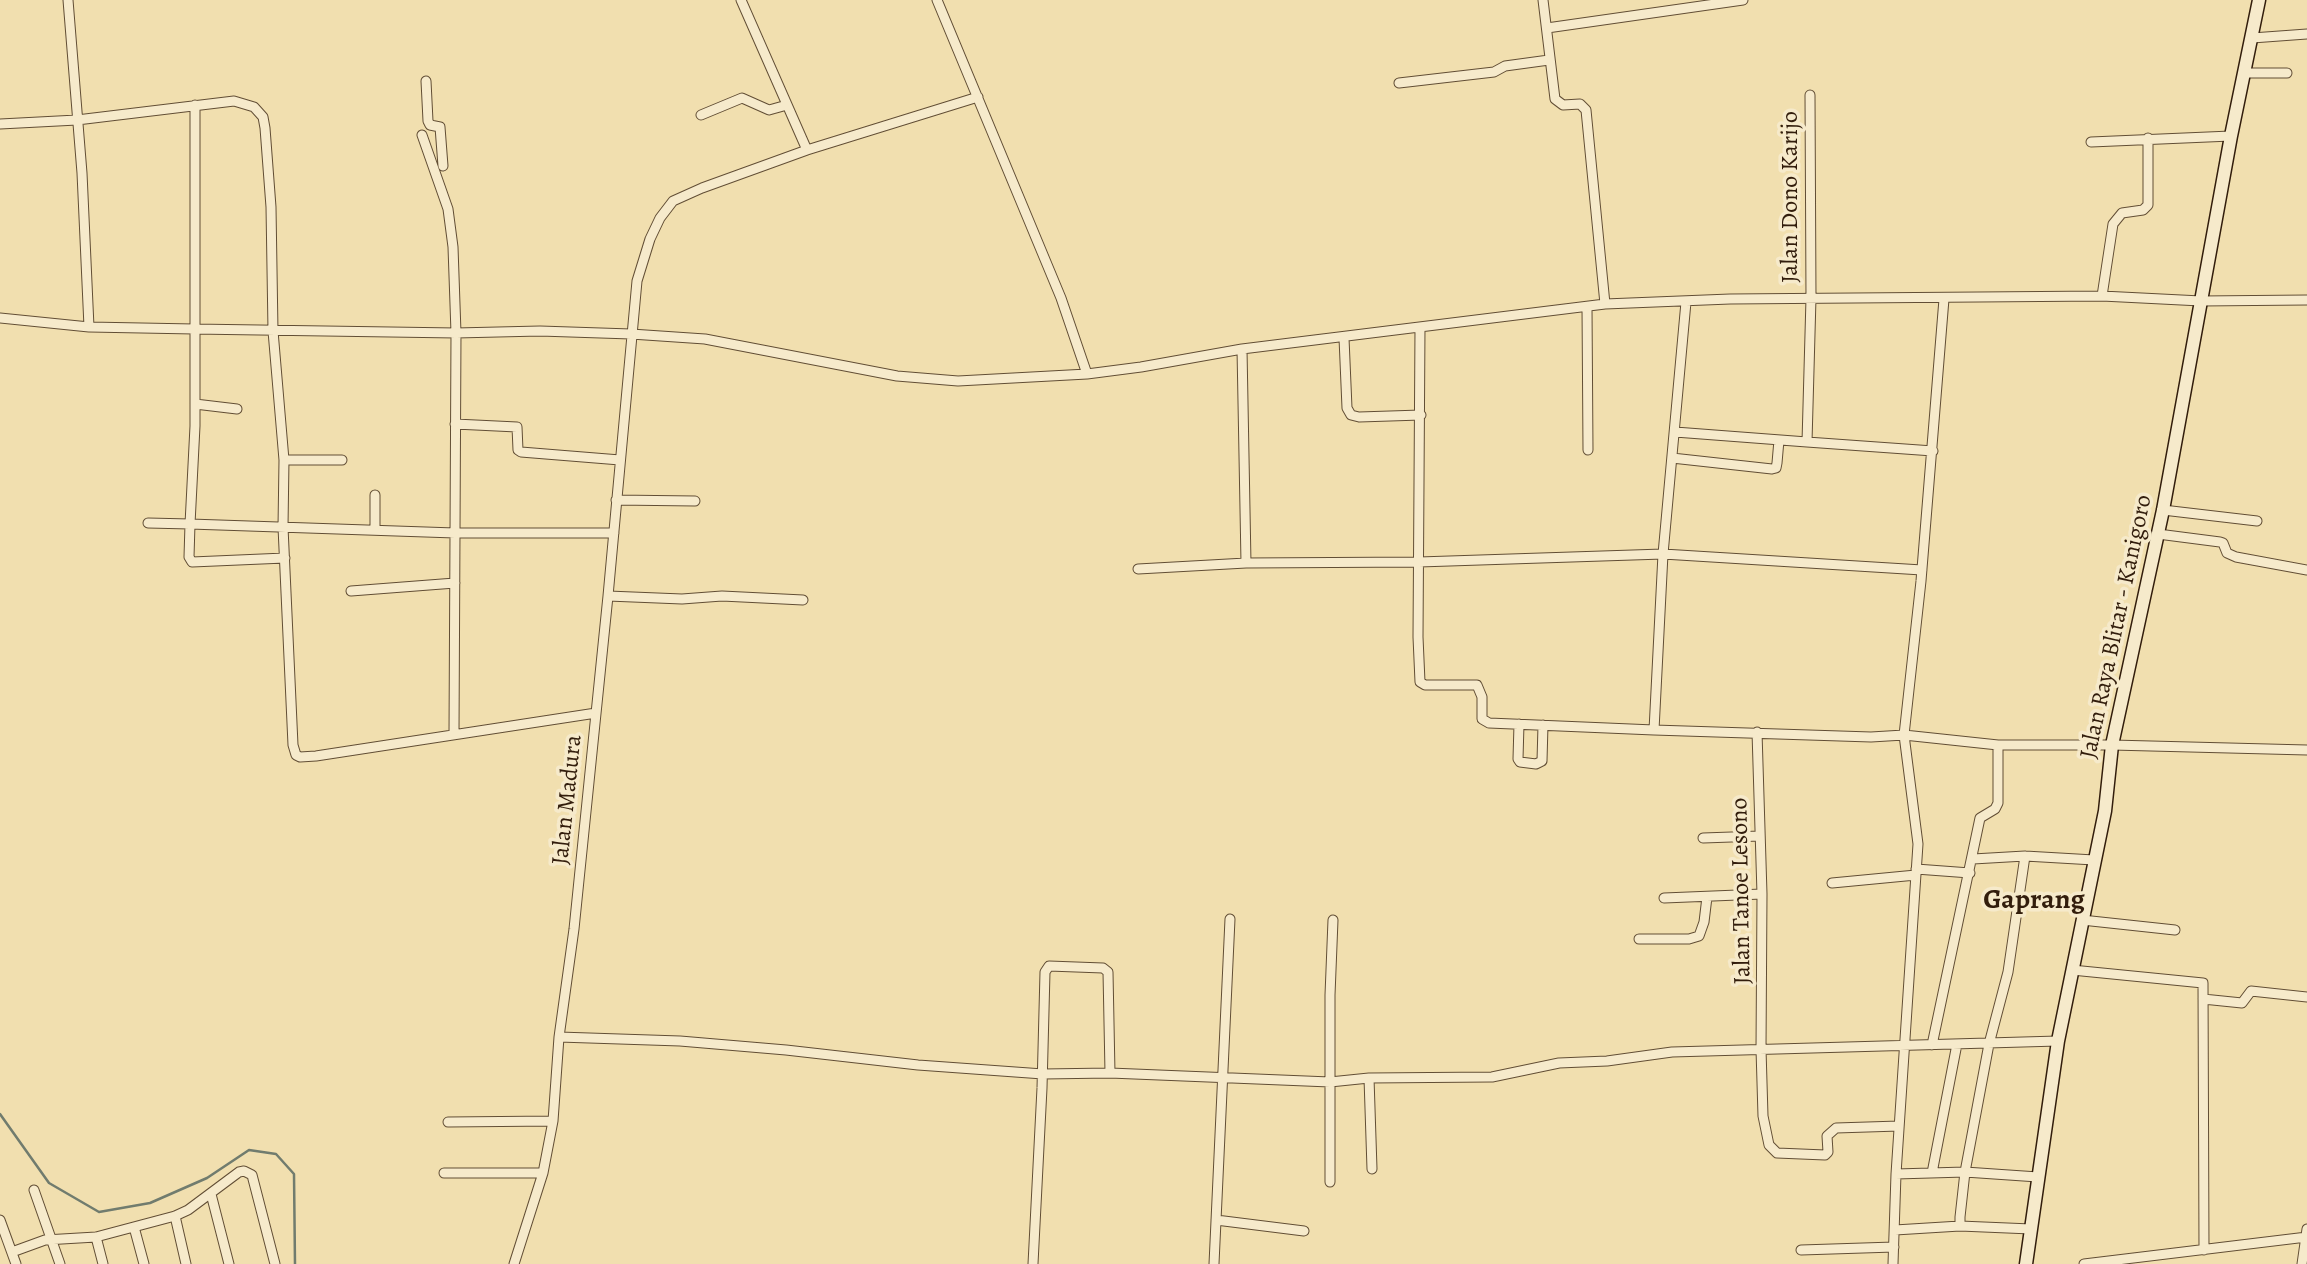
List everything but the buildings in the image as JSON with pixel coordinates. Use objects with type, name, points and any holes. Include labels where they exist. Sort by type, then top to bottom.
[{"type":"main road","name":"Jalan Raya Blitar - Kanigoro","points":[[2026,1264],[2058,1041],[2105,811],[2112,745],[2163,510],[2231,136],[2259,0]]},
{"type":"street","points":[[68,0],[82,173],[89,327]]},
{"type":"street","points":[[741,0],[807,150]]},
{"type":"street","points":[[937,0],[1060,298],[1087,374]]},
{"type":"street","points":[[1543,0],[1555,99],[1563,105],[1580,104],[1586,110],[1605,304]]},
{"type":"street","points":[[1547,28],[1744,0]]},
{"type":"street","points":[[2253,35],[2307,34]]},
{"type":"street","points":[[1399,83],[1494,72],[1505,66],[1549,60]]},
{"type":"street","points":[[2245,73],[2287,73]]},
{"type":"street","points":[[426,81],[428,121],[430,125],[440,127],[443,166]]},
{"type":"street","name":"Jalan Dono Karijo","points":[[1807,442],[1811,299],[1810,95]]},
{"type":"street","name":"Jalan Madura","points":[[514,1264],[544,1173],[553,1121],[559,1037],[574,929],[608,596],[631,334],[637,281],[650,239],[673,201],[702,188],[807,150],[978,97]]},
{"type":"street","points":[[701,115],[742,98],[766,109],[787,105]]},
{"type":"street","points":[[0,124],[77,120],[234,101],[254,107],[263,117],[271,207],[273,331],[284,460],[283,527],[293,745],[296,755],[316,756],[596,713]]},
{"type":"street","points":[[195,105],[195,404],[189,557],[192,562],[285,558]]},
{"type":"street","points":[[422,135],[448,209],[453,247],[456,333],[454,733]]},
{"type":"street","points":[[2091,142],[2231,136]]},
{"type":"street","points":[[2102,296],[2113,224],[2122,213],[2143,210],[2148,205],[2148,138]]},
{"type":"street","points":[[0,318],[89,327],[631,334],[705,339],[897,376],[958,380],[1087,374],[1242,349],[1605,304],[2102,296],[2201,301],[2307,300]]},
{"type":"street","points":[[1893,1264],[1896,1174],[1917,844],[1904,734],[1933,451],[1944,299]]},
{"type":"street","points":[[1654,730],[1663,554],[1686,302]]},
{"type":"street","points":[[1587,307],[1588,450]]},
{"type":"street","points":[[1420,328],[1420,682],[1425,685],[1477,685],[1481,691],[1484,722],[1871,737],[1904,734],[1998,745],[2307,750]]},
{"type":"street","points":[[1344,338],[1347,408],[1351,415],[1421,415]]},
{"type":"street","points":[[1242,349],[1246,563]]},
{"type":"street","points":[[195,404],[237,409]]},
{"type":"street","points":[[455,424],[517,427],[518,450],[521,452],[620,460]]},
{"type":"street","points":[[1675,432],[1933,451]]},
{"type":"street","points":[[1672,458],[1772,469],[1776,468],[1779,440]]},
{"type":"street","points":[[284,460],[342,460]]},
{"type":"street","points":[[375,495],[375,530]]},
{"type":"street","points":[[616,500],[695,500]]},
{"type":"street","points":[[2163,510],[2257,521]]},
{"type":"street","points":[[148,523],[455,533],[614,533]]},
{"type":"street","points":[[2158,534],[2220,542],[2231,556],[2307,570]]},
{"type":"street","points":[[1138,569],[1246,563],[1419,562],[1663,554],[1922,570]]},
{"type":"street","points":[[351,591],[454,583]]},
{"type":"street","points":[[608,596],[682,599],[722,596],[803,600]]},
{"type":"street","points":[[1519,724],[1518,760],[1536,764],[1542,761],[1543,725]]},
{"type":"street","name":"Jalan Tanoe Lesono","points":[[1757,732],[1762,894],[1761,1049],[1763,1116],[1767,1140],[1774,1151],[1825,1155],[1828,1152],[1828,1136],[1836,1128],[1899,1126]]},
{"type":"street","points":[[1932,1045],[1981,817],[1995,809],[1998,803],[1998,745]]},
{"type":"street","points":[[1703,838],[1760,836]]},
{"type":"street","points":[[1973,859],[2025,856],[2094,860]]},
{"type":"street","points":[[1960,1226],[1965,1172],[1989,1044],[2008,972],[2025,856]]},
{"type":"street","points":[[1832,883],[1916,872],[1970,873]]},
{"type":"street","points":[[1664,898],[1762,894]]},
{"type":"street","points":[[1639,939],[1689,939],[1699,936],[1707,897]]},
{"type":"street","points":[[1214,1264],[1230,919]]},
{"type":"street","points":[[1330,1182],[1330,995],[1333,920]]},
{"type":"street","points":[[2082,920],[2175,930]]},
{"type":"street","points":[[1033,1264],[1043,1074],[1045,972],[1051,965],[1103,968],[1108,972],[1110,1073]]},
{"type":"street","points":[[2073,970],[2200,982],[2203,985],[2204,1250]]},
{"type":"street","points":[[2203,999],[2242,1003],[2249,991],[2307,997]]},
{"type":"street","points":[[559,1037],[680,1041],[919,1065],[1043,1074],[1110,1073],[1330,1082],[1492,1077],[1559,1063],[1607,1061],[1672,1052],[1904,1043],[1932,1045],[2058,1041]]},
{"type":"street","points":[[1932,1172],[1957,1044]]},
{"type":"street","points":[[1369,1079],[1371,1169]]},
{"type":"street","points":[[449,1122],[553,1121]]},
{"type":"street","points":[[12,1252],[53,1239],[96,1237],[175,1216],[188,1210],[239,1172],[250,1173],[275,1264]]},
{"type":"street","points":[[1896,1174],[1965,1172],[2038,1177]]},
{"type":"street","points":[[444,1173],[544,1173]]},
{"type":"street","points":[[34,1189],[60,1264]]},
{"type":"street","points":[[211,1194],[229,1264]]},
{"type":"street","points":[[175,1216],[186,1264]]},
{"type":"street","points":[[0,1220],[16,1264]]},
{"type":"street","points":[[1216,1220],[1304,1231]]},
{"type":"street","points":[[1895,1230],[1960,1226],[2031,1229]]},
{"type":"street","points":[[134,1227],[144,1264]]},
{"type":"street","points":[[2084,1264],[2204,1250],[2307,1234],[2302,1264]]},
{"type":"street","points":[[96,1237],[103,1264]]},
{"type":"street","points":[[1801,1250],[1894,1247]]},
{"type":"waterway","points":[[0,1114],[49,1183],[99,1212],[150,1203],[207,1178],[249,1150],[276,1154],[294,1174],[295,1264]]},
{"type":"district","name":"Gaprang","points":[[2034,901]]}]
